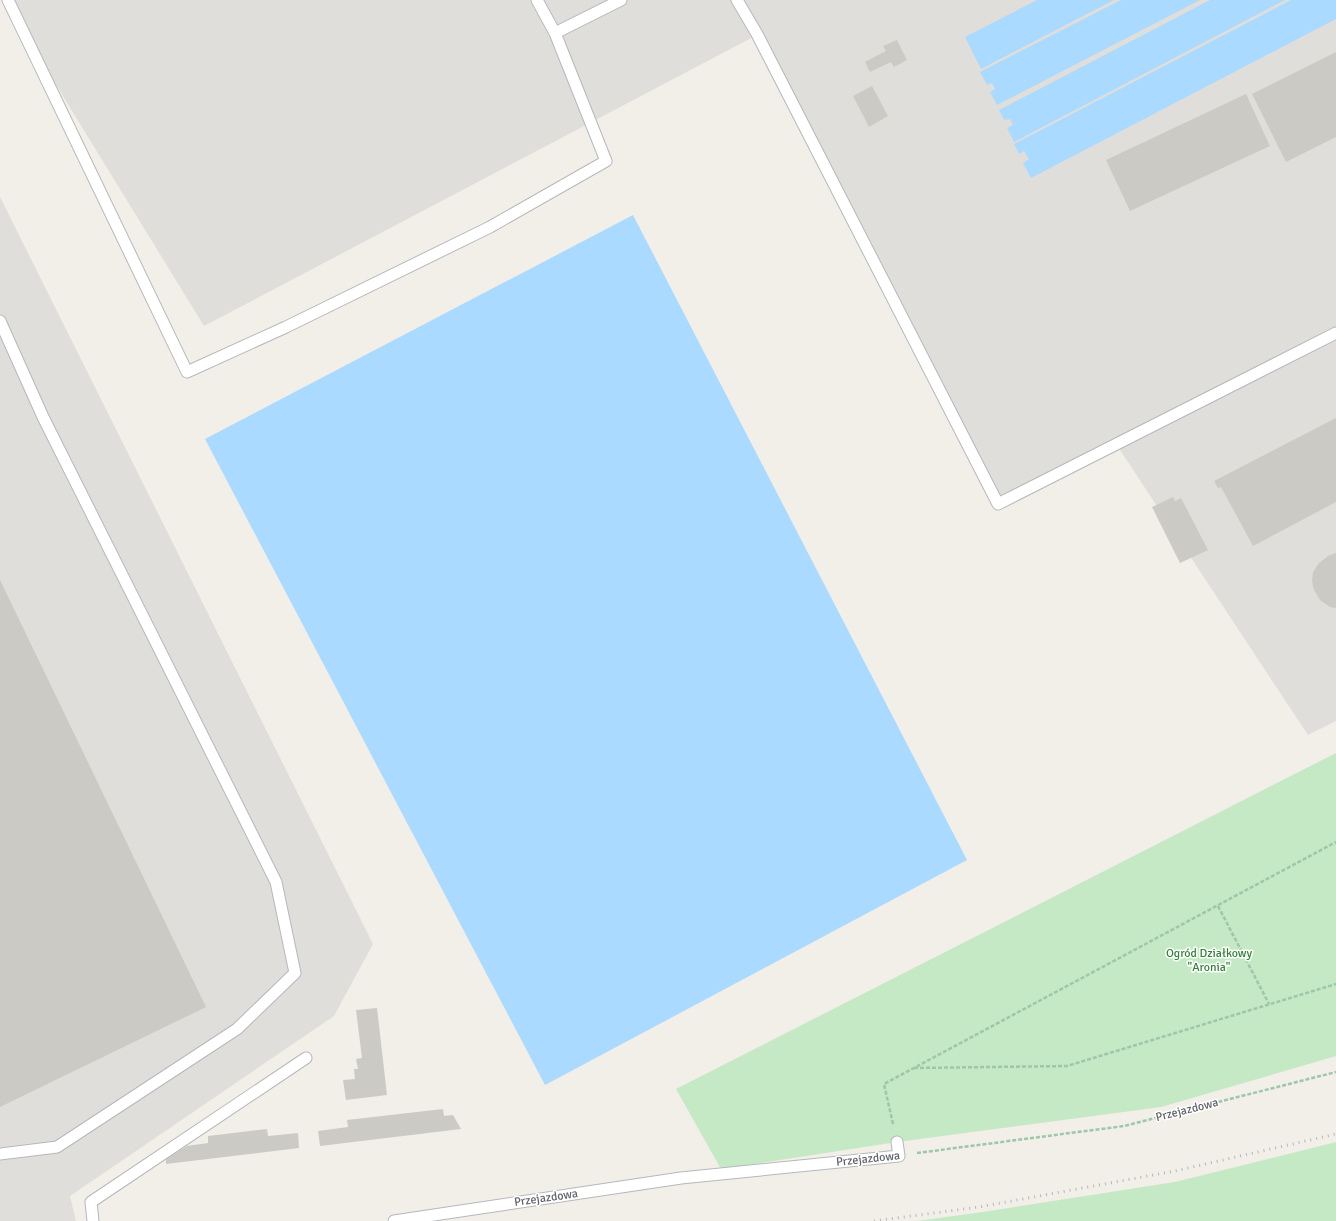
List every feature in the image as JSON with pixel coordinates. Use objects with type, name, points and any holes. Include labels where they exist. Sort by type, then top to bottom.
[{"type":"lane","points":[[8,0],[187,372],[293,323],[490,227],[606,162],[555,33],[537,0]]},
{"type":"lane","points":[[555,33],[621,0]]},
{"type":"lane","points":[[738,0],[757,34],[998,504],[1336,333]]},
{"type":"lane","points":[[0,321],[43,416],[276,882],[295,973],[237,1029],[57,1147],[0,1154]]},
{"type":"lane","points":[[94,1221],[91,1202],[306,1058]]},
{"type":"lane","points":[[897,1142],[899,1156]]},
{"type":"lane","name":"Przejazdowa","points":[[394,1221],[681,1178],[899,1156]]},
{"type":"path","points":[[897,1142],[884,1084],[1336,842]]},
{"type":"path","points":[[1218,906],[1269,1004]]},
{"type":"path","points":[[914,1068],[1067,1066],[1336,984]]},
{"type":"path","name":"Przejazdowa","points":[[899,1156],[1124,1126],[1336,1072]]},
{"type":"shaded area","points":[[4,0],[1336,0],[1336,721],[1308,735],[1116,444],[998,504],[757,35],[204,326]]},
{"type":"shaded area","points":[[0,197],[373,944],[334,1016],[70,1196],[76,1221],[0,1221]]},
{"type":"green space","name":"Ogród Działkowy \"Aronia\"","points":[[1336,753],[1336,1056],[1161,1107],[897,1142],[721,1169],[676,1089]]},
{"type":"green space","points":[[1336,1142],[1336,1221],[917,1221],[1175,1182]]},
{"type":"water","points":[[1037,0],[1114,0],[981,69],[965,37]]},
{"type":"water","points":[[1121,0],[1200,0],[997,105],[990,92],[995,89],[992,83],[987,85],[980,72]]},
{"type":"water","points":[[1210,0],[1285,0],[1014,142],[1007,128],[1013,125],[1010,119],[1004,120],[999,110]]},
{"type":"water","points":[[1291,0],[1336,0],[1336,19],[1031,178],[1023,163],[1029,159],[1024,151],[1019,154],[1014,144]]},
{"type":"water","points":[[633,215],[967,860],[545,1085],[205,439]]},
{"type":"building","points":[[897,40],[907,60],[894,67],[891,62],[870,72],[865,62],[886,51],[883,46]]},
{"type":"building","points":[[1336,52],[1336,137],[1286,162],[1252,94]]},
{"type":"building","points":[[872,86],[888,116],[869,127],[853,96]]},
{"type":"building","points":[[1246,94],[1270,146],[1130,211],[1106,160]]},
{"type":"building","points":[[1336,418],[1336,502],[1253,546],[1221,487],[1218,488],[1214,481]]},
{"type":"building","points":[[1173,497],[1175,501],[1181,498],[1208,550],[1180,563],[1152,507]]},
{"type":"building","points":[[1336,553],[1335,608],[1330,607],[1320,600],[1314,590],[1312,581],[1313,572],[1319,563],[1328,556]]},
{"type":"building","points":[[0,580],[206,1007],[0,1107]]},
{"type":"building","points":[[377,1008],[387,1095],[346,1100],[343,1080],[355,1079],[354,1069],[358,1069],[356,1059],[362,1058],[356,1010]]},
{"type":"building","points":[[443,1109],[444,1116],[453,1115],[461,1129],[320,1146],[318,1131],[348,1127],[347,1120]]},
{"type":"building","points":[[267,1129],[268,1136],[298,1133],[299,1148],[166,1164],[166,1159],[187,1146],[208,1143],[208,1136]]},
{"type":"railway","points":[[874,1221],[979,1207],[1175,1171],[1336,1134]]}]
